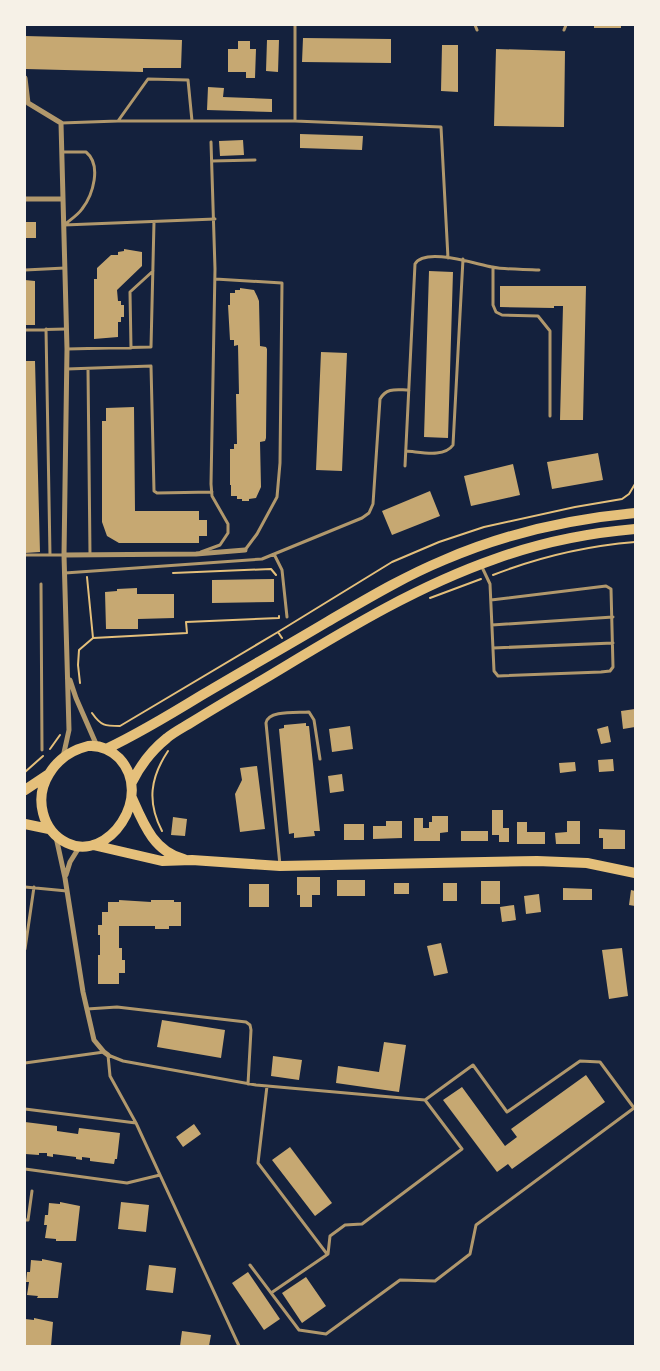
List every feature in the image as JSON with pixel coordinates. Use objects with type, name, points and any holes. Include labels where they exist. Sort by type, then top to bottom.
[{"type":"main road","points":[[25,790],[49,774],[63,758],[78,749],[102,747],[157,722],[363,600],[444,559],[489,543],[536,530],[631,511]]},
{"type":"main road","points":[[132,782],[149,756],[167,738],[408,595],[480,564],[541,545],[635,529]]},
{"type":"main road","points":[[93,845],[115,831],[128,812],[132,798],[132,782],[127,768],[120,759],[102,747]]},
{"type":"main road","points":[[49,774],[43,788],[43,816],[53,833]]},
{"type":"main road","points":[[132,798],[150,835],[159,847],[176,857],[192,860]]},
{"type":"main road","points":[[25,824],[53,833],[69,844],[80,846],[93,845],[162,861],[192,860],[280,866],[537,861],[588,863],[635,872]]},
{"type":"street","points":[[25,78],[28,103],[61,123],[67,349],[64,555],[69,730],[63,758]]},
{"type":"street","points":[[25,199],[64,199]]},
{"type":"street","points":[[64,555],[196,554],[245,550]]},
{"type":"street","points":[[68,670],[76,698],[102,747]]},
{"type":"street","points":[[53,833],[65,878],[83,992],[94,1040],[106,1054]]},
{"type":"street","points":[[65,878],[70,862],[80,846]]},
{"type":"lane","points":[[295,25],[295,121]]},
{"type":"lane","points":[[475,25],[477,30]]},
{"type":"lane","points":[[564,30],[566,25]]},
{"type":"lane","points":[[118,121],[148,79],[188,80],[192,121]]},
{"type":"lane","points":[[61,123],[118,121],[295,121],[440,126],[448,258]]},
{"type":"lane","points":[[196,554],[220,545],[228,533],[228,524],[212,496],[215,279],[211,142]]},
{"type":"lane","points":[[62,152],[86,152],[92,157],[94,164],[94,180],[89,199],[80,212],[64,225]]},
{"type":"lane","points":[[212,161],[255,160]]},
{"type":"lane","points":[[64,225],[214,219]]},
{"type":"lane","points":[[67,349],[152,347],[154,222]]},
{"type":"lane","points":[[405,466],[415,264],[417,260],[422,257],[463,259],[493,267],[539,270]]},
{"type":"lane","points":[[406,451],[442,453],[449,451],[453,445],[463,259]]},
{"type":"lane","points":[[493,267],[493,305],[496,312],[502,315],[538,316],[550,331],[550,416]]},
{"type":"lane","points":[[25,270],[65,268]]},
{"type":"lane","points":[[131,348],[130,292],[153,271]]},
{"type":"lane","points":[[215,279],[282,282],[280,463],[277,497],[245,550]]},
{"type":"lane","points":[[46,329],[50,555]]},
{"type":"lane","points":[[25,330],[66,329]]},
{"type":"lane","points":[[67,369],[151,366],[154,491],[157,493],[212,492]]},
{"type":"lane","points":[[88,369],[90,554]]},
{"type":"lane","points":[[65,573],[262,559],[362,518],[369,513],[372,504],[380,398],[390,390],[409,390]]},
{"type":"lane","points":[[274,554],[282,570],[287,617]]},
{"type":"lane","points":[[25,555],[64,555]]},
{"type":"lane","points":[[480,564],[490,584],[490,600],[494,671],[498,676],[601,672],[610,671],[613,667],[611,589],[606,586],[490,600]]},
{"type":"lane","points":[[41,584],[42,750]]},
{"type":"lane","points":[[492,625],[613,617]]},
{"type":"lane","points":[[493,648],[613,643]]},
{"type":"lane","points":[[280,866],[266,719],[271,715],[309,712],[314,720],[320,759]]},
{"type":"lane","points":[[25,886],[67,891]]},
{"type":"lane","points":[[25,949],[34,887]]},
{"type":"lane","points":[[87,1009],[116,1007],[246,1022],[250,1025],[251,1030],[248,1084]]},
{"type":"lane","points":[[106,1054],[110,1076],[136,1123],[239,1346]]},
{"type":"lane","points":[[25,1063],[106,1054],[123,1061],[248,1084],[426,1100],[473,1065],[507,1112],[580,1061],[600,1062],[634,1108],[476,1226],[470,1254],[435,1281],[400,1280],[326,1334],[298,1330],[250,1265]]},
{"type":"lane","points":[[267,1086],[258,1163],[328,1254]]},
{"type":"lane","points":[[271,1293],[328,1254],[330,1236],[345,1225],[362,1224],[462,1150],[426,1100]]},
{"type":"lane","points":[[25,1109],[136,1123]]},
{"type":"lane","points":[[25,1169],[127,1183],[160,1175]]},
{"type":"lane","points":[[25,1220],[28,1220],[32,1191]]},
{"type":"path","points":[[635,408],[635,433]]},
{"type":"path","points":[[165,573],[271,569],[277,577]]},
{"type":"path","points":[[87,572],[93,638]]},
{"type":"path","points":[[80,688],[79,650],[93,638],[187,633],[186,622],[279,618],[279,609]]},
{"type":"path","points":[[88,708],[99,723],[107,726],[120,726],[278,632]]},
{"type":"path","points":[[68,670],[78,665]]},
{"type":"path","points":[[25,772],[53,746],[60,734]]},
{"type":"path","points":[[166,837],[155,818],[152,803],[152,786],[158,766],[170,748]]},
{"type":"building","points":[[594,25],[621,25],[621,28],[594,28]]},
{"type":"building","points":[[25,36],[182,40],[181,68],[143,68],[143,72],[25,69]]},
{"type":"building","points":[[303,38],[391,39],[391,63],[302,62]]},
{"type":"building","points":[[267,40],[279,40],[278,72],[266,71]]},
{"type":"building","points":[[238,41],[250,41],[250,49],[256,49],[255,78],[246,78],[246,72],[228,72],[228,49],[238,49]]},
{"type":"building","points":[[442,45],[458,45],[458,92],[441,91]]},
{"type":"building","points":[[496,49],[565,51],[564,127],[494,126]]},
{"type":"building","points":[[208,87],[224,88],[223,97],[272,99],[272,112],[207,110]]},
{"type":"building","points":[[300,134],[363,136],[362,150],[300,148]]},
{"type":"building","points":[[243,140],[244,155],[220,156],[219,141]]},
{"type":"building","points":[[25,222],[36,222],[36,238],[25,238]]},
{"type":"building","points":[[124,249],[142,252],[142,266],[117,290],[118,301],[121,301],[121,305],[124,305],[124,317],[121,317],[121,322],[118,322],[118,337],[94,339],[94,279],[97,279],[97,268],[111,255],[118,255],[118,252],[124,251]]},
{"type":"building","points":[[429,271],[453,272],[448,438],[424,437]]},
{"type":"building","points":[[25,280],[35,281],[35,325],[25,325]]},
{"type":"building","points":[[500,286],[586,286],[583,420],[560,420],[563,306],[554,306],[554,308],[500,307]]},
{"type":"building","points":[[240,288],[254,290],[257,296],[259,301],[260,346],[267,349],[266,438],[265,441],[260,442],[261,487],[256,498],[249,499],[249,501],[242,501],[242,499],[237,499],[237,496],[231,496],[230,485],[230,449],[234,449],[234,444],[237,444],[236,394],[239,394],[238,345],[234,346],[234,340],[230,340],[228,305],[230,305],[230,293],[235,293],[235,290],[240,290]]},
{"type":"building","points":[[321,352],[347,353],[342,471],[316,470]]},
{"type":"building","points":[[25,361],[35,361],[40,552],[25,553]]},
{"type":"building","points":[[134,407],[135,511],[199,511],[199,520],[207,520],[207,536],[199,536],[199,543],[119,543],[107,536],[102,522],[102,421],[106,421],[106,408]]},
{"type":"building","points":[[598,453],[603,480],[552,489],[547,462]]},
{"type":"building","points":[[513,464],[520,495],[471,506],[464,476]]},
{"type":"building","points":[[430,491],[440,516],[392,535],[382,511]]},
{"type":"building","points":[[274,579],[274,602],[212,603],[212,580]]},
{"type":"building","points":[[137,588],[137,594],[174,594],[174,618],[138,619],[138,629],[106,629],[105,592]]},
{"type":"building","points":[[635,709],[635,727],[623,729],[621,711]]},
{"type":"building","points":[[306,723],[306,726],[309,726],[320,831],[314,831],[315,836],[294,838],[294,833],[289,834],[279,729],[284,728],[284,725]]},
{"type":"building","points":[[350,726],[353,749],[332,752],[329,729]]},
{"type":"building","points":[[608,726],[611,742],[601,744],[597,729]]},
{"type":"building","points":[[613,759],[614,771],[599,772],[598,760]]},
{"type":"building","points":[[575,762],[576,771],[560,773],[559,763]]},
{"type":"building","points":[[257,766],[265,829],[240,832],[235,794],[242,780],[240,768]]},
{"type":"building","points":[[342,774],[344,791],[330,793],[328,776]]},
{"type":"building","points":[[492,810],[503,810],[503,828],[509,828],[509,842],[499,842],[499,835],[492,835]]},
{"type":"building","points":[[432,816],[448,816],[448,832],[440,833],[440,841],[414,841],[414,818],[423,818],[423,828],[429,828]]},
{"type":"building","points":[[173,817],[187,819],[185,836],[171,835]]},
{"type":"building","points":[[386,821],[402,821],[402,838],[373,839],[373,826],[386,826]]},
{"type":"building","points":[[567,821],[580,821],[580,844],[556,844],[555,833],[567,832]]},
{"type":"building","points":[[517,822],[527,822],[527,832],[545,832],[545,844],[517,844]]},
{"type":"building","points":[[344,824],[364,824],[364,840],[344,840]]},
{"type":"building","points":[[599,829],[625,830],[625,849],[603,849],[603,838],[599,838]]},
{"type":"building","points":[[461,831],[488,831],[488,841],[461,841]]},
{"type":"building","points":[[297,877],[320,877],[320,895],[312,895],[312,907],[300,907],[300,895],[297,895]]},
{"type":"building","points":[[337,880],[365,880],[365,896],[337,896]]},
{"type":"building","points":[[481,881],[500,881],[500,904],[481,904]]},
{"type":"building","points":[[394,883],[409,883],[409,894],[394,894]]},
{"type":"building","points":[[443,883],[457,883],[457,901],[443,901]]},
{"type":"building","points":[[249,884],[269,884],[269,907],[249,907]]},
{"type":"building","points":[[563,888],[592,889],[592,900],[563,900]]},
{"type":"building","points":[[631,890],[635,891],[635,906],[629,905]]},
{"type":"building","points":[[539,894],[541,912],[526,914],[524,896]]},
{"type":"building","points":[[119,900],[151,902],[151,900],[174,900],[174,902],[181,902],[181,926],[169,926],[169,929],[155,929],[155,926],[119,926],[119,948],[122,948],[122,960],[125,960],[125,973],[119,973],[119,984],[98,984],[100,935],[98,935],[98,925],[102,925],[102,912],[108,912],[108,902],[119,902]]},
{"type":"building","points":[[514,905],[516,920],[502,922],[500,907]]},
{"type":"building","points":[[441,943],[448,973],[434,976],[427,946]]},
{"type":"building","points":[[622,948],[628,996],[609,999],[602,950]]},
{"type":"building","points":[[162,1020],[225,1030],[221,1058],[157,1047]]},
{"type":"building","points":[[384,1042],[406,1045],[399,1092],[336,1083],[338,1066],[379,1072]]},
{"type":"building","points":[[273,1056],[302,1060],[299,1080],[271,1076]]},
{"type":"building","points":[[586,1075],[605,1102],[512,1169],[508,1164],[497,1172],[443,1100],[462,1087],[505,1146],[517,1137],[511,1129]]},
{"type":"building","points":[[25,1122],[57,1126],[57,1131],[78,1134],[79,1128],[120,1133],[117,1159],[115,1159],[114,1164],[90,1161],[90,1158],[82,1157],[82,1160],[76,1159],[76,1157],[53,1154],[53,1157],[47,1156],[47,1153],[39,1153],[39,1155],[25,1154]]},
{"type":"building","points":[[194,1124],[201,1134],[183,1147],[176,1137]]},
{"type":"building","points":[[290,1147],[332,1203],[315,1216],[272,1160]]},
{"type":"building","points":[[60,1202],[80,1206],[76,1241],[56,1241],[56,1239],[45,1238],[47,1225],[44,1225],[45,1215],[48,1215],[49,1203],[60,1204]]},
{"type":"building","points":[[121,1202],[149,1205],[146,1232],[118,1229]]},
{"type":"building","points":[[42,1259],[62,1263],[58,1298],[37,1298],[38,1296],[27,1295],[29,1282],[26,1282],[27,1272],[30,1272],[31,1260],[42,1261]]},
{"type":"building","points":[[149,1265],[176,1268],[173,1293],[146,1290]]},
{"type":"building","points":[[248,1272],[280,1319],[264,1330],[232,1283]]},
{"type":"building","points":[[306,1277],[326,1306],[302,1323],[282,1293]]},
{"type":"building","points":[[34,1318],[53,1322],[51,1346],[25,1346],[25,1319],[34,1320]]},
{"type":"building","points":[[182,1331],[211,1335],[209,1346],[180,1346]]}]
